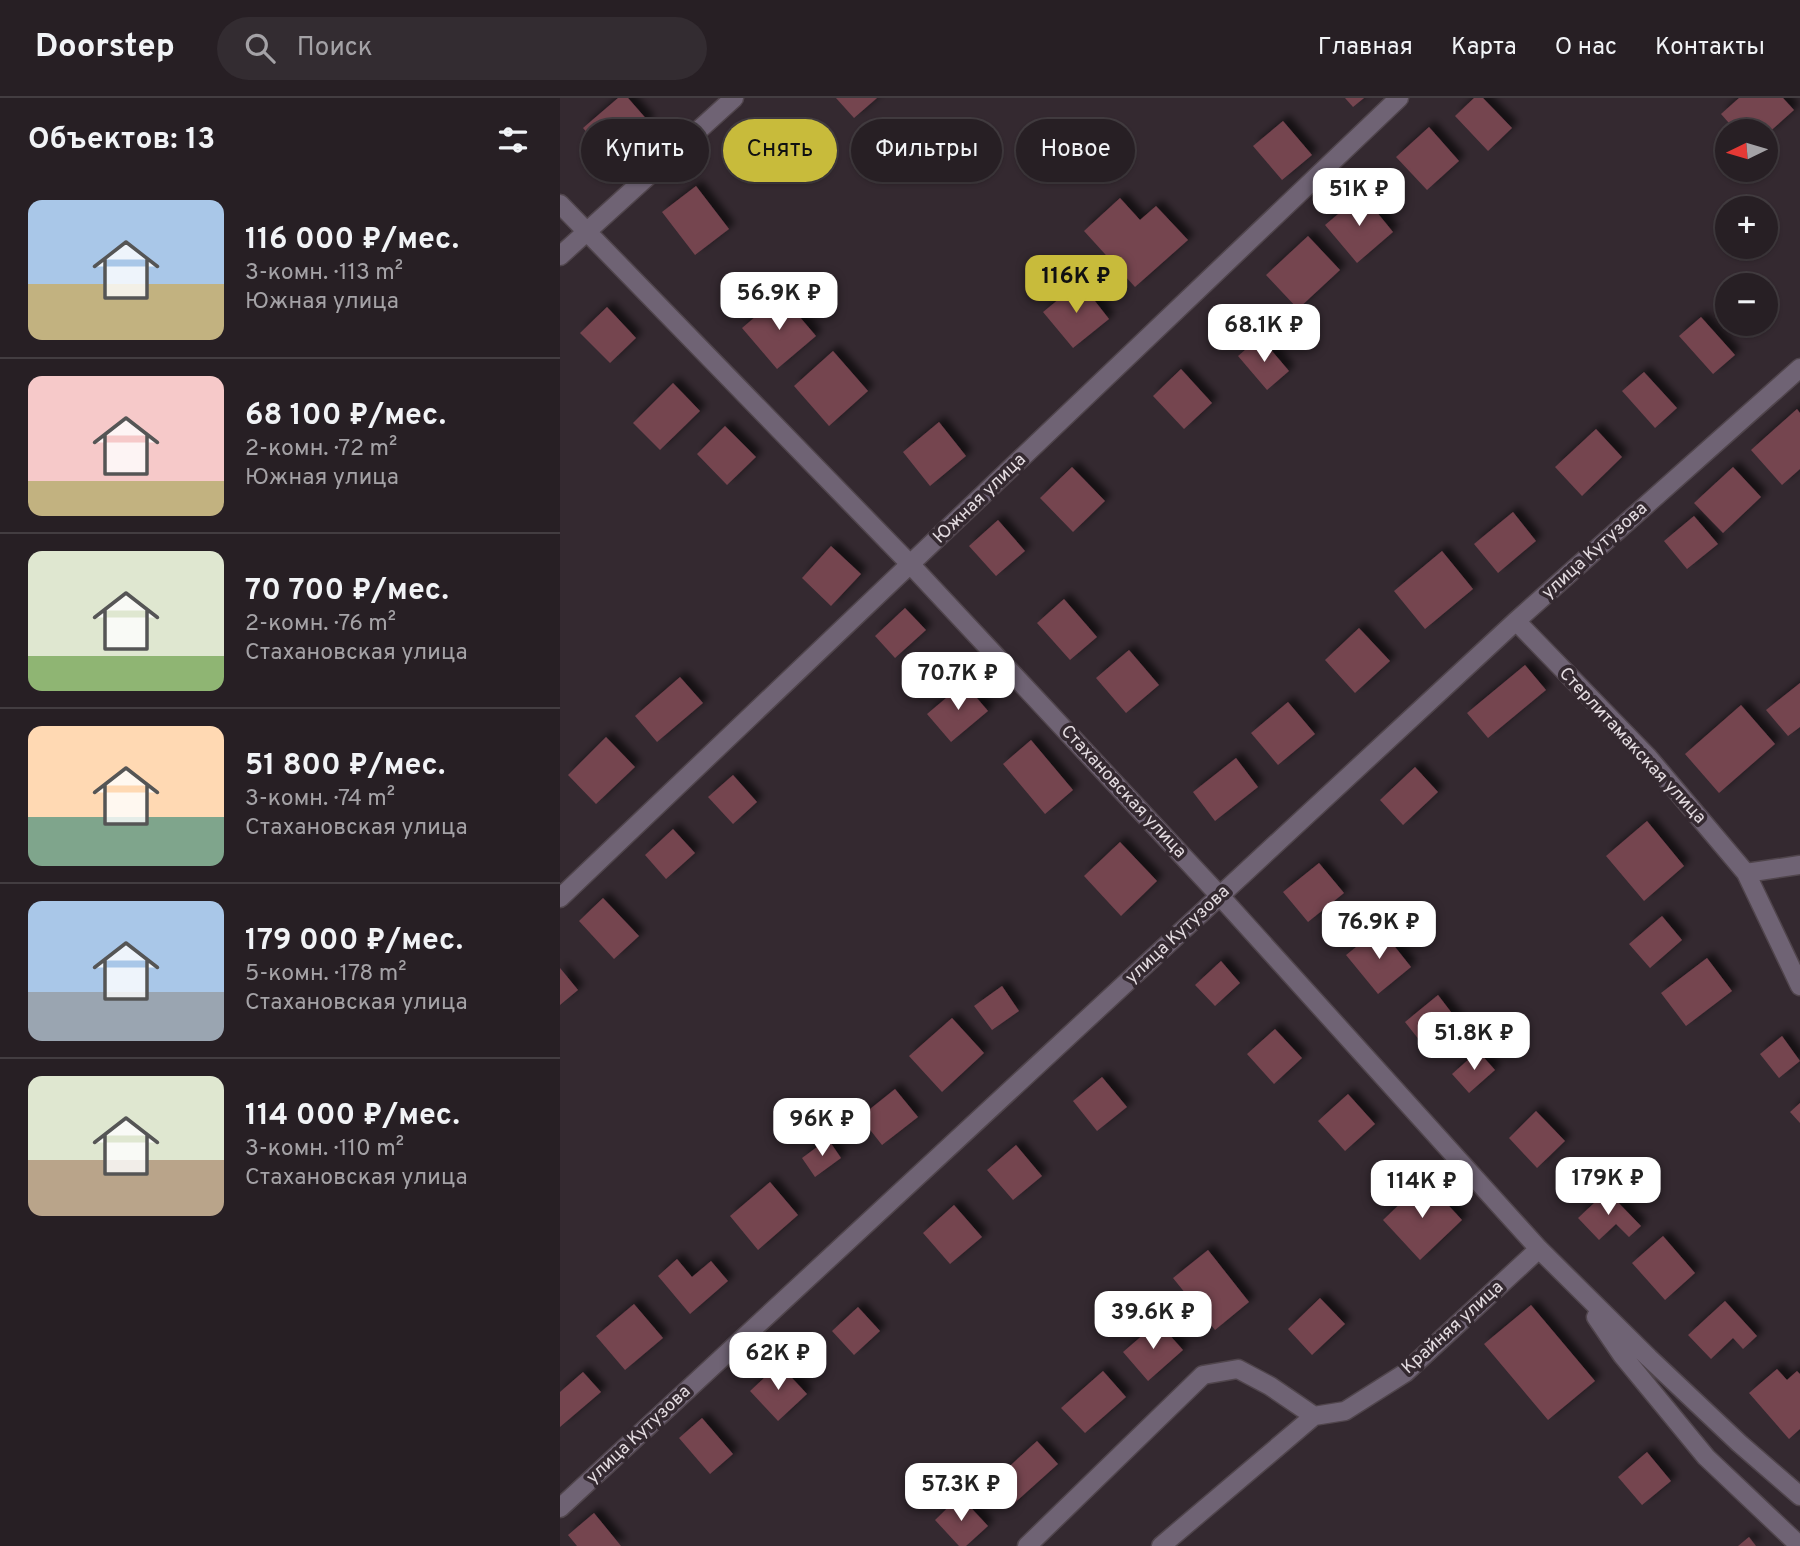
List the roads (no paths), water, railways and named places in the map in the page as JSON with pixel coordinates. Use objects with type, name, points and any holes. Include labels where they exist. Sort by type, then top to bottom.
[{"type":"street","points":[[560,256],[734,98]]},
{"type":"street","name":"Южная улица","points":[[560,898],[1399,98]]},
{"type":"street","name":"Стахановская улица","points":[[560,204],[584,232],[911,565],[1220,896],[1539,1248],[1739,1443],[1800,1496]]},
{"type":"street","name":"улица Кутузова","points":[[560,1508],[1516,621],[1800,368]]},
{"type":"street","name":"Стерлитамакская улица","points":[[1516,621],[1648,757],[1746,873],[1800,986]]},
{"type":"street","points":[[1746,873],[1800,865]]},
{"type":"street","name":"Крайняя улица","points":[[1161,1546],[1314,1416],[1345,1411],[1405,1373],[1539,1248]]},
{"type":"street","points":[[1572,1282],[1622,1355],[1706,1457],[1800,1546]]},
{"type":"street","points":[[1027,1546],[1203,1375],[1238,1369],[1270,1386],[1314,1416]]}]
